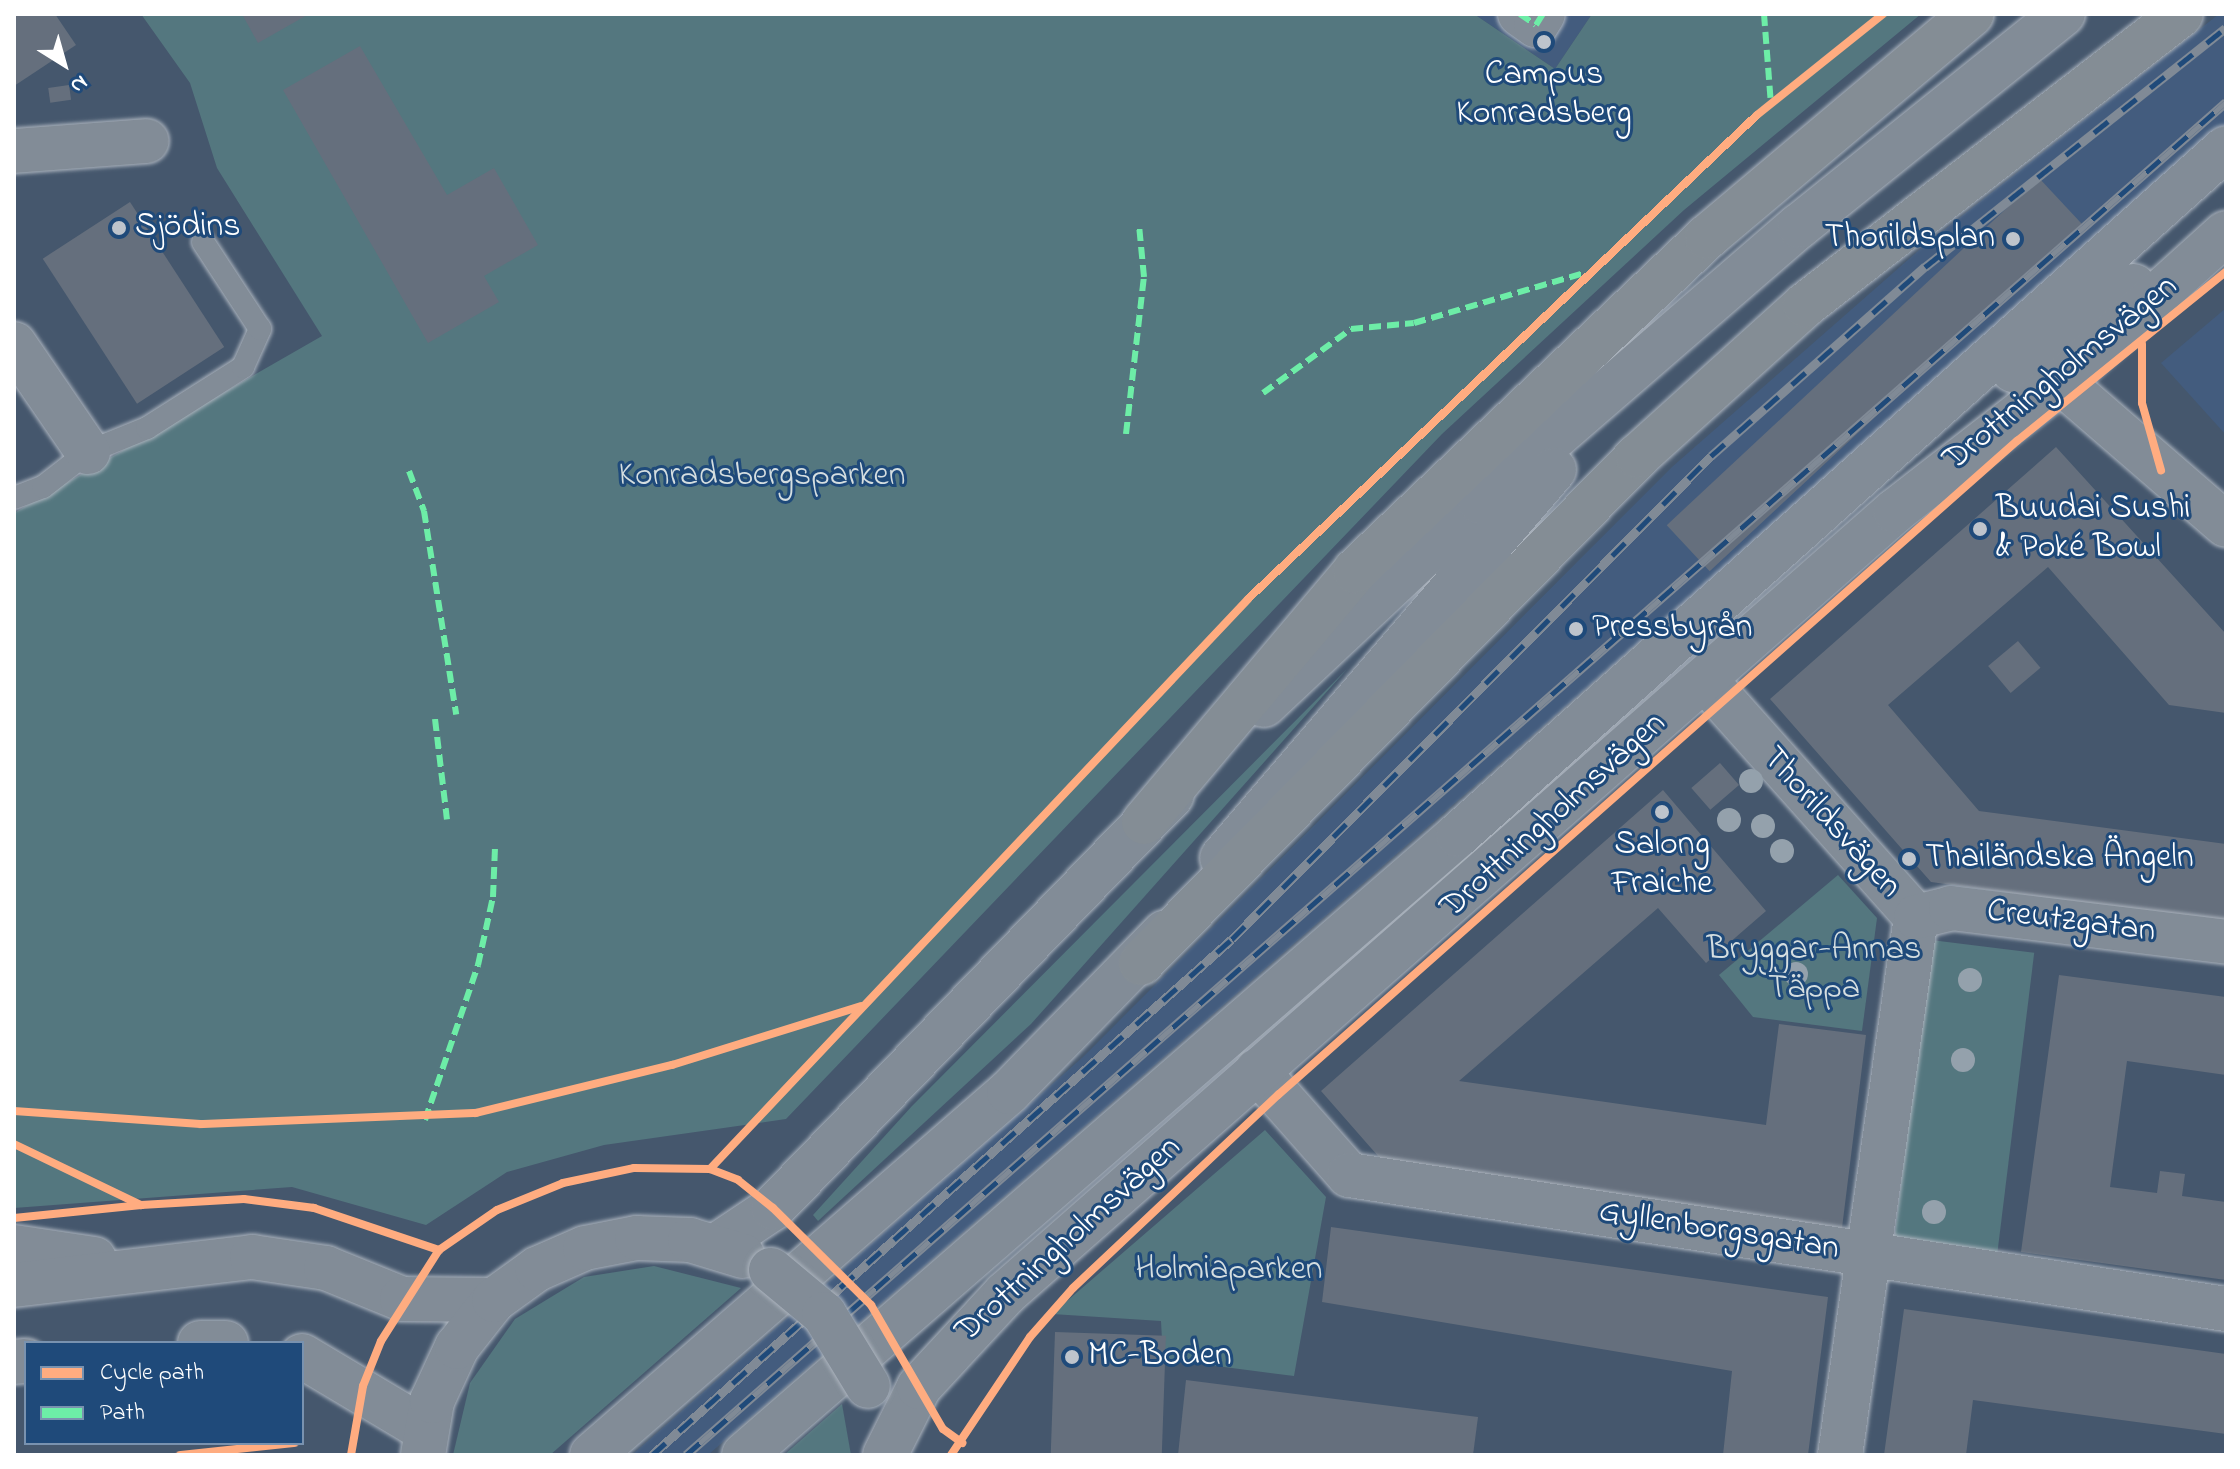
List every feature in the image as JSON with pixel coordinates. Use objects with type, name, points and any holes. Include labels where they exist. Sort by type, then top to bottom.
[{"type":"highway","points":[[1144,822],[1366,560],[1707,237],[1972,14]]},
{"type":"highway","points":[[1141,963],[1638,456],[1805,305],[2181,14]]},
{"type":"main road","points":[[1520,14],[1536,25],[1543,14]]},
{"type":"main road","points":[[716,1246],[773,1208],[1144,822],[1480,502],[1654,358],[1799,226],[2063,14]]},
{"type":"main road","points":[[14,151],[147,141]]},
{"type":"main road","name":"Drottningholmsvägen","points":[[744,1455],[1803,528],[2226,148]]},
{"type":"main road","name":"Drottningholmsvägen","points":[[1803,528],[2036,352],[2226,223]]},
{"type":"main road","name":"Drottningholmsvägen","points":[[884,1455],[947,1350],[1257,1071],[1895,511],[2061,382],[2226,233]]},
{"type":"main road","points":[[14,344],[88,452]]},
{"type":"main road","points":[[592,1455],[1009,1092],[1141,963],[1252,819],[1654,358]]},
{"type":"main road","points":[[2061,382],[2226,525]]},
{"type":"main road","name":"Thorildsvägen","points":[[1705,680],[1916,917],[1840,1455]]},
{"type":"main road","name":"Creutzgatan","points":[[1916,917],[1951,908],[2226,942]]},
{"type":"main road","name":"Gyllenborgsgatan","points":[[1257,1071],[1349,1175],[2226,1309]]},
{"type":"main road","points":[[304,1357],[424,1442],[457,1347],[494,1300],[560,1256],[611,1241],[664,1237],[716,1246],[771,1270],[829,1320],[868,1386],[884,1455]]},
{"type":"main road","points":[[14,1247],[140,1266]]},
{"type":"main road","points":[[14,1285],[140,1266],[289,1259],[402,1299],[494,1300]]},
{"type":"lane","points":[[14,498],[43,487],[88,452],[147,428],[243,367],[260,329],[203,242]]},
{"type":"shaded area","name":"Campus Konradsberg","points":[[1474,14],[1592,14],[1555,69]]},
{"type":"shaded area","points":[[2219,14],[2226,14],[2226,130],[708,1455],[632,1455],[1083,1057],[1672,467],[1926,244]]},
{"type":"shaded area","points":[[2226,308],[2226,435],[2161,363]]},
{"type":"green space","name":"Konradsbergsparken","points":[[141,14],[1474,14],[1555,69],[1592,14],[1921,14],[1684,210],[1442,434],[786,1119],[604,1145],[507,1172],[426,1225],[292,1187],[14,1208],[14,513],[322,336],[217,168],[190,83]]},
{"type":"green space","points":[[1347,669],[1031,1024],[818,1221],[813,1215],[912,1106]]},
{"type":"green space","name":"Bryggar-Annas Täppa","points":[[1838,875],[1877,918],[1862,1031],[1753,1017],[1719,975]]},
{"type":"green space","points":[[1931,940],[2034,953],[1997,1252],[1894,1240]]},
{"type":"green space","name":"Holmiaparken","points":[[1265,1130],[1326,1197],[1294,1376],[1163,1359],[1161,1321],[1052,1314]]},
{"type":"green space","points":[[654,1266],[741,1288],[550,1455],[453,1455],[470,1383],[515,1319],[584,1277]]},
{"type":"green space","points":[[842,1404],[851,1455],[784,1455]]},
{"type":"building","points":[[14,14],[55,14],[76,45],[14,86]]},
{"type":"building","points":[[242,14],[309,14],[258,43]]},
{"type":"building","points":[[360,46],[447,195],[494,168],[538,245],[484,276],[499,302],[428,343],[283,90]]},
{"type":"building","points":[[69,85],[71,100],[50,103],[48,88]]},
{"type":"building","points":[[2039,178],[2082,224],[1710,571],[1667,525]]},
{"type":"building","points":[[130,202],[224,347],[137,404],[43,259]]},
{"type":"building","points":[[2056,447],[2226,634],[2226,713],[2169,705],[2048,567],[1888,705],[1979,811],[2226,844],[2226,923],[1931,882],[1770,699]]},
{"type":"building","points":[[2018,641],[2040,668],[2011,693],[1988,666]]},
{"type":"building","points":[[1720,763],[1739,785],[1710,810],[1691,788]]},
{"type":"building","points":[[1663,790],[1766,911],[1706,963],[1658,908],[1459,1081],[1766,1125],[1779,1024],[1866,1035],[1842,1228],[1385,1164],[1321,1091]]},
{"type":"building","points":[[2059,975],[2226,997],[2226,1075],[2127,1061],[2110,1187],[2157,1193],[2160,1171],[2185,1174],[2182,1196],[2226,1202],[2226,1280],[2021,1252]]},
{"type":"building","points":[[1331,1227],[1828,1297],[1808,1455],[1723,1455],[1732,1371],[1322,1302]]},
{"type":"building","points":[[1904,1309],[2226,1354],[2226,1434],[1973,1400],[1966,1455],[1884,1455]]},
{"type":"building","points":[[1055,1332],[1166,1336],[1162,1455],[1051,1455]]},
{"type":"building","points":[[1186,1380],[1478,1417],[1473,1455],[1178,1455]]},
{"type":"railway","points":[[652,1455],[1232,939],[1711,456],[1925,267],[2226,28]]},
{"type":"railway","points":[[686,1455],[2226,102]]},
{"type":"marked path","points":[[1520,14],[1536,25],[1543,14]]},
{"type":"marked path","points":[[1764,14],[1771,104]]},
{"type":"marked path","points":[[1126,434],[1144,277],[1139,225]]},
{"type":"marked path","points":[[1263,393],[1351,329],[1414,323],[1584,273]]},
{"type":"marked path","points":[[409,471],[424,511],[456,714]]},
{"type":"marked path","points":[[435,719],[447,819]]},
{"type":"marked path","points":[[425,1120],[478,965],[493,897],[495,847]]},
{"type":"cycle path","points":[[710,1169],[1248,599],[1757,115],[1883,14]]},
{"type":"cycle path","points":[[951,1455],[1030,1337],[1073,1288],[1278,1095],[2017,441],[2226,272]]},
{"type":"cycle path","points":[[2142,344],[2142,403],[2161,470]]},
{"type":"cycle path","points":[[14,1111],[201,1124],[476,1113],[672,1065],[861,1006]]},
{"type":"cycle path","points":[[14,1144],[141,1205],[244,1199],[314,1208],[439,1250]]},
{"type":"cycle path","points":[[351,1455],[363,1386],[381,1341],[439,1250],[497,1210],[563,1183],[634,1168],[710,1169],[738,1180],[773,1208],[871,1305],[943,1429],[962,1443]]},
{"type":"cycle path","points":[[14,1218],[141,1205]]},
{"type":"cycle path","points":[[180,1455],[275,1445]]},
{"type":"place","name":"Campus Konradsberg","points":[[1544,42]]},
{"type":"place","name":"Sjödins","points":[[119,228]]},
{"type":"place","name":"Thorildsplan","points":[[2013,239]]},
{"type":"place","name":"Buudai Sushi & Poké Bowl","points":[[1980,529]]},
{"type":"place","name":"Pressbyrån","points":[[1576,629]]},
{"type":"place","name":"Salong Fraiche","points":[[1662,812]]},
{"type":"place","name":"Thailändska Ängeln","points":[[1909,859]]},
{"type":"place","name":"MC-Boden","points":[[1072,1357]]}]
